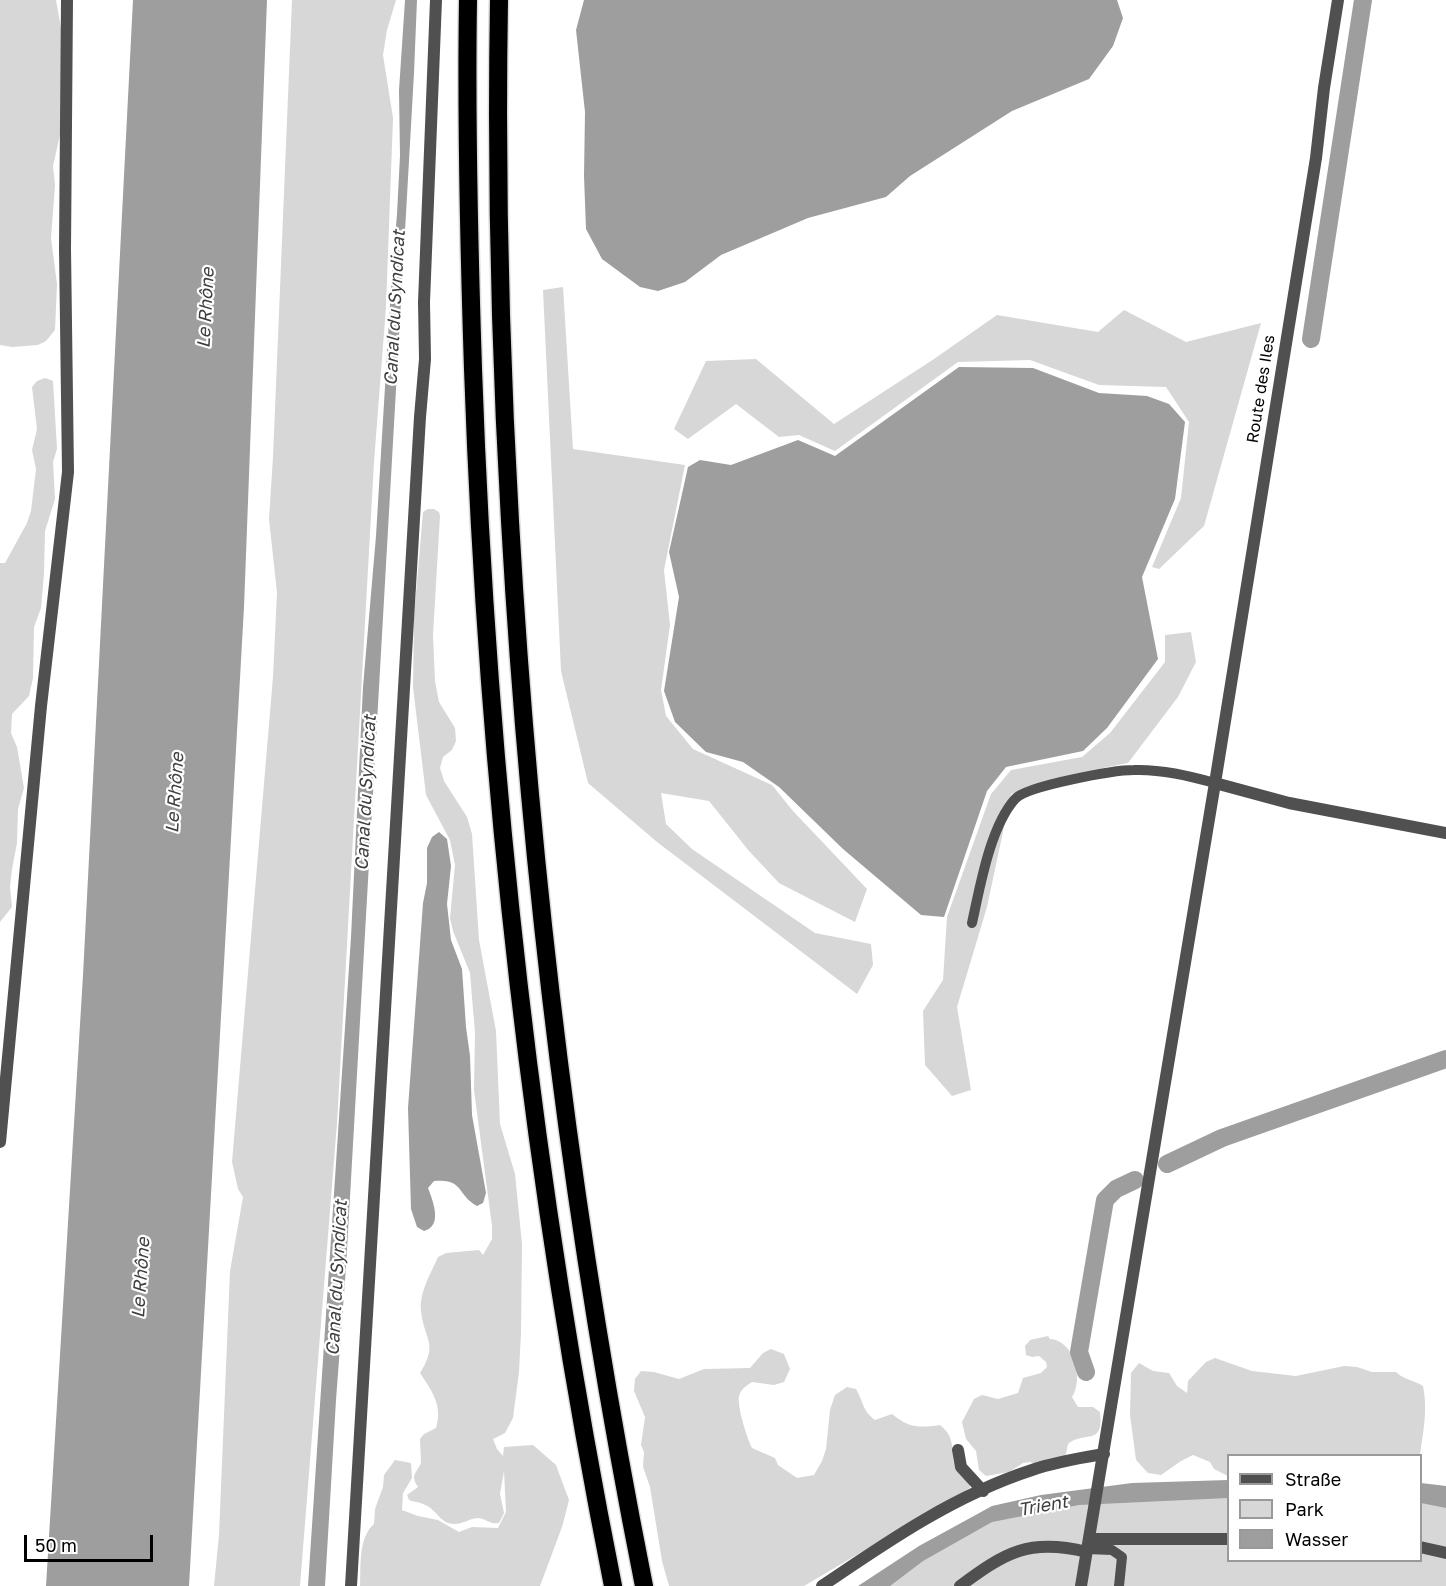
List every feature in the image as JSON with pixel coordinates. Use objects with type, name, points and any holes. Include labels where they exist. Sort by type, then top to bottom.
[{"type":"highway","points":[[468,0],[469,243],[476,450],[498,779],[519,980],[548,1212],[588,1458],[613,1586]]},
{"type":"highway","points":[[499,0],[498,134],[502,354],[514,589],[529,785],[548,976],[574,1177],[606,1382],[644,1586]]},
{"type":"street","points":[[0,1142],[41,706],[68,472],[65,238],[68,0]]},
{"type":"street","points":[[351,1586],[419,428],[425,359],[424,302],[436,0]]},
{"type":"street","name":"Route des Iles","points":[[1082,1586],[1316,158],[1338,0]]},
{"type":"street","points":[[1215,783],[1289,803],[1446,833]]},
{"type":"street","points":[[958,1450],[961,1467],[984,1491]]},
{"type":"street","points":[[822,1586],[921,1521],[984,1491],[1033,1470],[1103,1460]]},
{"type":"street","points":[[960,1586],[999,1560],[1027,1548],[1227,1539]]},
{"type":"street","points":[[1422,1547],[1446,1553]]},
{"type":"lane","points":[[972,923],[985,867],[1002,817],[1016,796],[1053,783],[1133,770],[1182,774],[1215,783]]},
{"type":"lane","points":[[1088,1546],[1112,1550],[1122,1557],[1119,1586]]},
{"type":"green space","points":[[0,0],[56,0],[62,34],[62,126],[53,166],[55,185],[51,238],[57,284],[55,330],[46,341],[38,345],[12,347],[0,345]]},
{"type":"green space","points":[[292,0],[396,0],[387,30],[383,55],[393,118],[386,307],[374,462],[337,1123],[300,1586],[214,1586],[219,1535],[230,1271],[243,1197],[238,1189],[232,1162],[273,677],[277,593],[269,519]]},
{"type":"green space","points":[[563,287],[573,449],[685,465],[664,570],[670,625],[661,690],[666,716],[693,749],[772,785],[793,811],[867,889],[855,922],[779,883],[749,851],[709,801],[661,793],[666,824],[692,849],[815,933],[871,944],[873,965],[857,994],[657,842],[588,783],[561,671],[543,290]]},
{"type":"green space","points":[[1124,310],[1186,342],[1261,323],[1204,526],[1159,569],[1152,567],[1181,498],[1189,422],[1166,387],[1099,385],[1030,360],[958,362],[835,451],[799,435],[779,437],[736,404],[688,439],[674,429],[706,361],[756,359],[834,424],[997,315],[1098,332]]},
{"type":"green space","points":[[45,378],[53,381],[57,449],[53,462],[55,499],[45,531],[41,608],[34,627],[33,678],[29,696],[12,714],[11,733],[17,747],[24,788],[18,809],[17,843],[10,887],[12,907],[0,922],[0,563],[5,563],[31,511],[36,469],[32,450],[37,429],[32,387],[37,381]]},
{"type":"green space","points":[[434,509],[439,512],[440,516],[433,635],[435,681],[439,702],[455,728],[456,741],[452,750],[443,757],[440,768],[444,781],[467,817],[472,834],[479,940],[496,1031],[500,1124],[515,1174],[522,1244],[519,1372],[513,1418],[505,1433],[493,1439],[503,1456],[504,1447],[533,1445],[556,1465],[569,1500],[562,1527],[540,1586],[360,1586],[363,1544],[374,1524],[375,1509],[383,1487],[384,1475],[395,1460],[411,1463],[412,1478],[403,1493],[402,1510],[438,1520],[459,1532],[472,1527],[498,1528],[506,1512],[504,1471],[500,1494],[504,1513],[499,1523],[477,1518],[457,1524],[449,1523],[427,1506],[409,1500],[407,1495],[418,1487],[414,1477],[421,1463],[420,1439],[424,1434],[436,1428],[438,1420],[435,1399],[420,1373],[429,1355],[429,1342],[421,1311],[424,1290],[438,1257],[446,1253],[479,1250],[483,1255],[492,1239],[474,1090],[475,1033],[470,973],[450,918],[455,865],[450,840],[426,795],[413,687],[414,617],[423,512]]},
{"type":"green space","points":[[1191,632],[1196,662],[1178,697],[1128,763],[1068,775],[1011,794],[987,907],[957,1007],[971,1090],[952,1096],[925,1065],[923,1011],[943,980],[947,917],[991,794],[1011,770],[1082,757],[1110,733],[1165,662],[1165,635]]},
{"type":"green space","points":[[1048,1336],[1065,1346],[1071,1353],[1077,1371],[1072,1397],[1078,1407],[1093,1407],[1100,1412],[1099,1430],[1092,1436],[1074,1440],[1068,1444],[1066,1454],[1055,1467],[1045,1468],[1030,1462],[1023,1463],[1009,1472],[986,1476],[979,1470],[976,1451],[966,1439],[962,1422],[974,1399],[982,1395],[998,1399],[1018,1393],[1023,1378],[1041,1373],[1047,1367],[1046,1362],[1039,1356],[1026,1355],[1025,1346],[1030,1340]]},
{"type":"green space","points":[[771,1349],[784,1354],[790,1369],[784,1382],[774,1385],[752,1382],[743,1389],[739,1396],[741,1415],[752,1448],[775,1458],[778,1465],[797,1478],[814,1475],[826,1449],[830,1410],[835,1395],[847,1387],[856,1389],[865,1409],[875,1420],[892,1414],[914,1426],[940,1425],[951,1439],[956,1468],[969,1481],[970,1488],[804,1586],[669,1586],[662,1561],[650,1487],[643,1467],[644,1452],[641,1445],[645,1417],[634,1391],[635,1379],[641,1371],[679,1379],[704,1369],[750,1368],[763,1353]]},
{"type":"green space","points":[[1215,1358],[1252,1371],[1296,1376],[1344,1366],[1372,1372],[1396,1372],[1423,1386],[1425,1412],[1420,1454],[1227,1454],[1227,1476],[1214,1469],[1210,1462],[1193,1455],[1161,1475],[1148,1473],[1136,1460],[1130,1415],[1131,1373],[1139,1363],[1153,1371],[1169,1373],[1177,1386],[1187,1393],[1188,1381],[1206,1362]]},
{"type":"green space","points":[[1227,1491],[1227,1562],[1422,1562],[1422,1495],[1446,1499],[1446,1586],[875,1586],[993,1518],[1081,1497]]},
{"type":"water","name":"Le Rhône","points":[[133,0],[267,0],[244,607],[189,1586],[46,1586],[83,975]]},
{"type":"water","name":"Canal du Syndicat","points":[[405,0],[417,0],[414,73],[346,1267],[325,1586],[308,1586],[351,937],[363,687],[376,536],[397,214],[400,156],[399,90]]},
{"type":"water","points":[[584,0],[1117,0],[1123,18],[1113,46],[1089,79],[1012,111],[910,176],[886,197],[808,218],[721,255],[685,282],[658,291],[640,287],[602,259],[586,229],[585,112],[576,30]]},
{"type":"water","points":[[959,367],[1033,368],[1099,393],[1147,396],[1169,404],[1185,422],[1175,499],[1142,577],[1158,659],[1107,728],[1083,751],[1006,767],[987,791],[944,917],[921,915],[843,849],[779,787],[743,762],[706,752],[675,722],[664,691],[679,597],[669,552],[688,467],[700,460],[731,465],[798,440],[835,456]]},
{"type":"water","points":[[439,832],[447,839],[451,866],[447,904],[451,940],[462,969],[470,1056],[472,1115],[486,1193],[483,1203],[477,1206],[455,1184],[434,1181],[428,1188],[434,1206],[435,1219],[430,1228],[424,1231],[417,1227],[411,1209],[408,1108],[423,903],[427,883],[427,848],[432,837]]},
{"type":"water","name":"Trient","points":[[1227,1480],[1227,1498],[1079,1505],[992,1522],[923,1561],[890,1586],[858,1586],[919,1546],[992,1506],[1041,1495],[1132,1483]]},
{"type":"water","points":[[1422,1483],[1446,1486],[1446,1508],[1422,1503]]},
{"type":"waterway","points":[[1311,339],[1363,0]]},
{"type":"waterway","points":[[1167,1164],[1222,1138],[1446,1059]]},
{"type":"waterway","points":[[1086,1372],[1079,1352],[1105,1200],[1116,1189],[1135,1180]]}]
